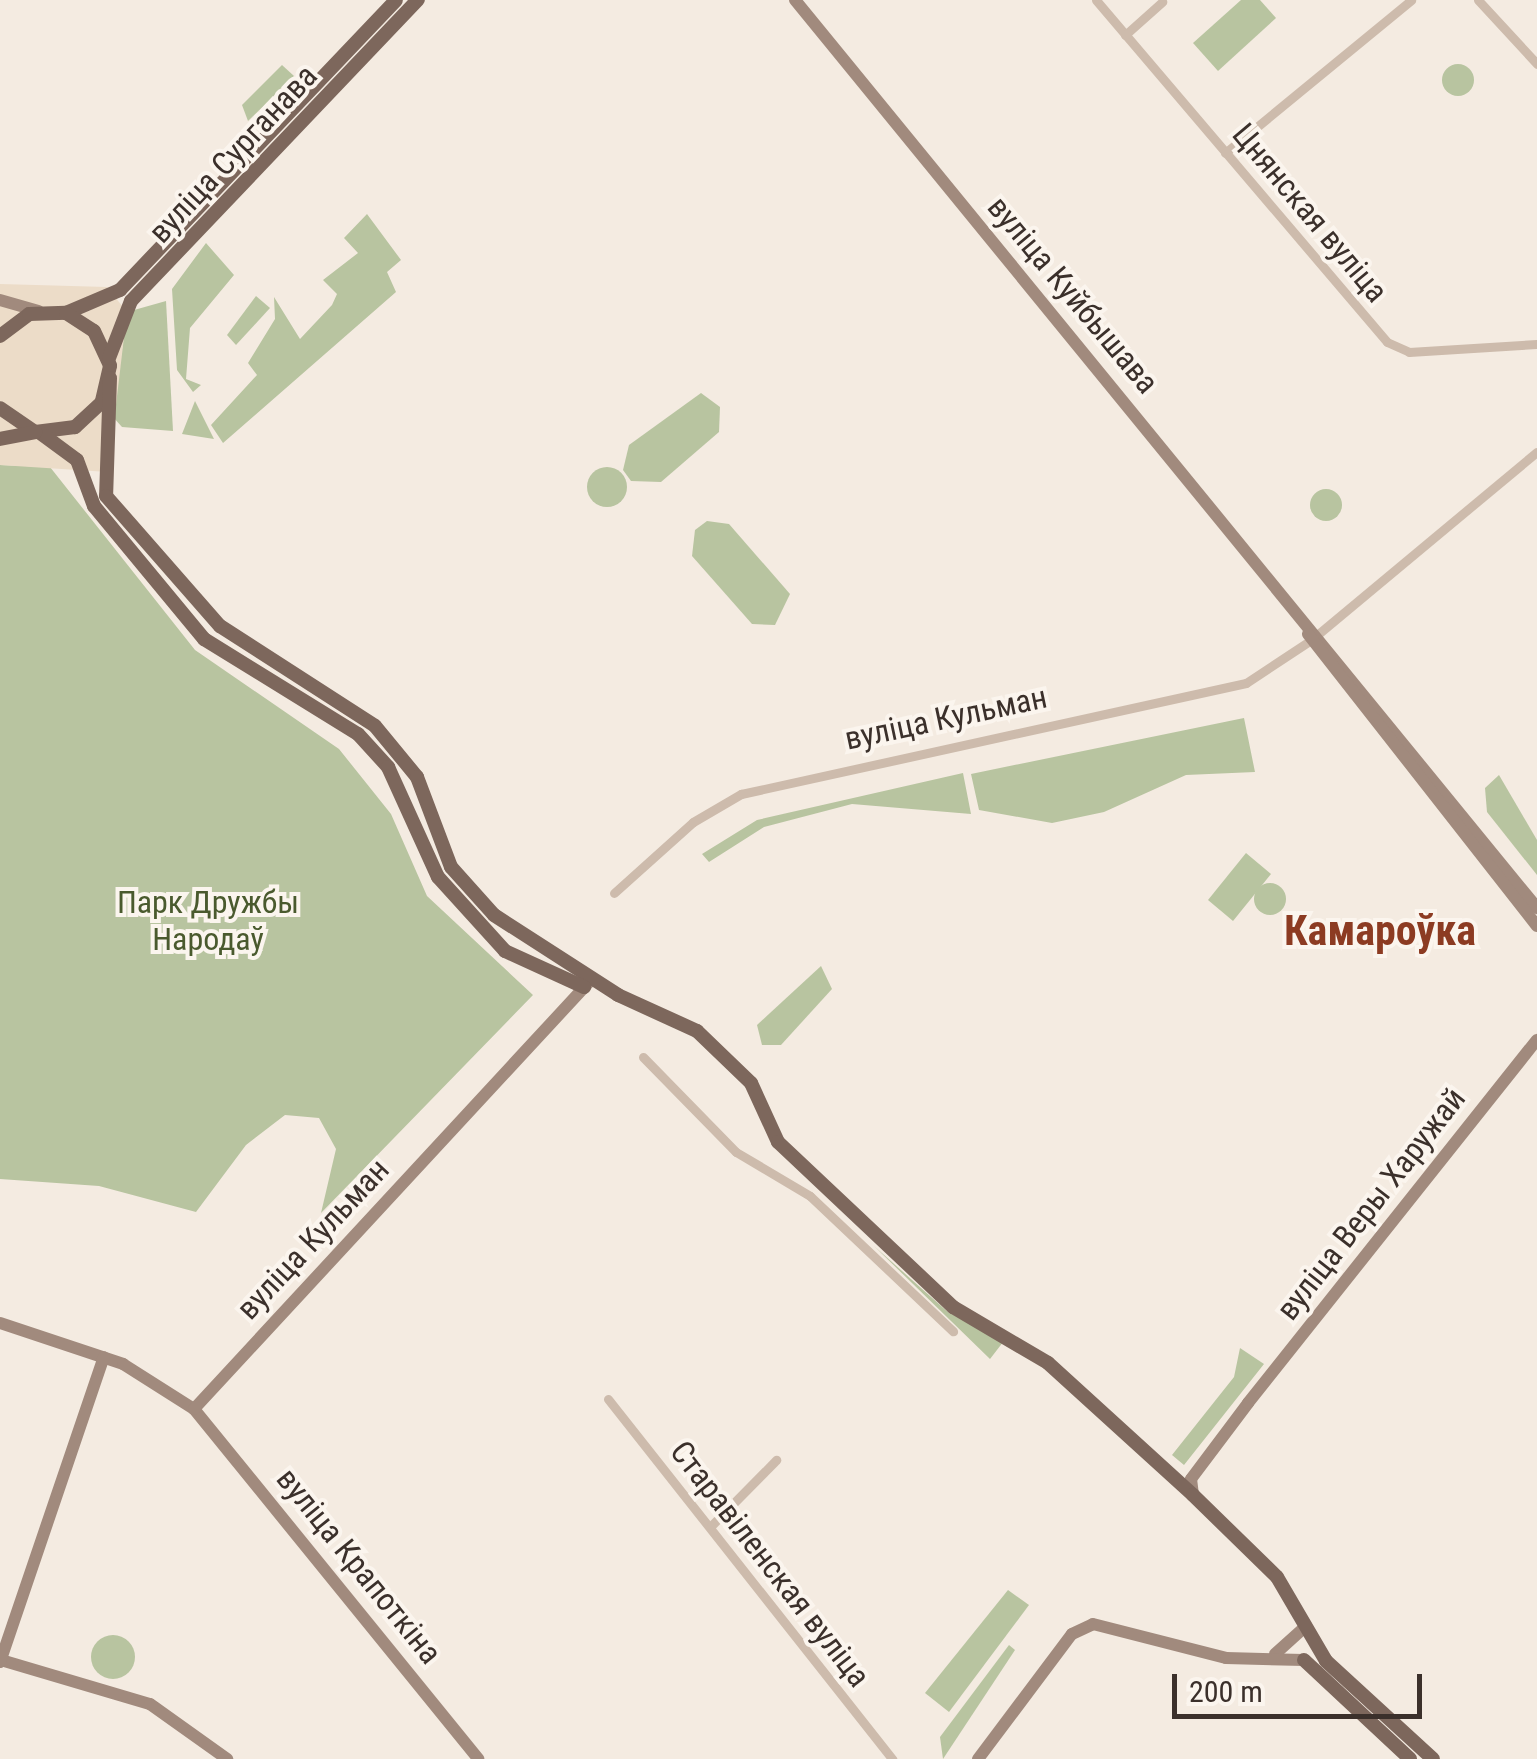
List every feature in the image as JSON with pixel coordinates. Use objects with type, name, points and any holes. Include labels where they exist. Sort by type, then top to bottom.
[{"type":"main road","name":"вуліца Сурганава","points":[[66,313],[120,290],[396,0]]},
{"type":"main road","name":"вуліца Сурганава","points":[[109,358],[131,301],[418,0]]},
{"type":"main road","name":"вуліца Куйбышава","points":[[795,0],[1537,908]]},
{"type":"main road","points":[[0,300],[40,311],[66,313],[94,331],[109,358],[106,496],[220,626],[375,726],[417,777],[450,867],[509,929],[596,975],[618,995],[697,1031],[750,1083],[796,1161],[953,1307],[1009,1333],[1193,1494],[1277,1576],[1326,1661],[1433,1759]]},
{"type":"main road","points":[[0,336],[40,311]]},
{"type":"main road","points":[[0,440],[83,423],[110,378]]},
{"type":"main road","points":[[0,408],[77,460],[94,506],[204,639],[358,734],[388,767],[438,878],[504,951],[584,987]]},
{"type":"main road","name":"вуліца Куйбышава","points":[[1311,634],[1537,926]]},
{"type":"main road","name":"вуліца Кульман","points":[[194,1409],[596,975]]},
{"type":"main road","name":"вуліца Веры Харужай","points":[[1193,1494],[1191,1479],[1248,1403],[1537,1040]]},
{"type":"main road","points":[[0,1322],[104,1357],[194,1409]]},
{"type":"main road","points":[[104,1357],[0,1660],[150,1704],[227,1759]]},
{"type":"main road","name":"вуліца Веры Харужай","points":[[1174,1477],[1248,1403]]},
{"type":"main road","name":"вуліца Крапоткіна","points":[[194,1409],[478,1759]]},
{"type":"main road","points":[[978,1759],[1072,1634],[1092,1624],[1226,1658],[1275,1654],[1304,1660],[1410,1759]]},
{"type":"main road","points":[[1275,1654],[1306,1626]]},
{"type":"street","name":"Цнянская вуліца","points":[[1096,0],[1397,350],[1537,344]]},
{"type":"street","points":[[1226,153],[1411,0]]},
{"type":"street","points":[[1478,0],[1537,64]]},
{"type":"street","points":[[1125,36],[1162,2]]},
{"type":"street","name":"вуліца Кульман","points":[[614,893],[693,822],[741,794],[1246,683],[1537,452]]},
{"type":"street","points":[[643,1057],[736,1152],[799,1187],[953,1331]]},
{"type":"street","name":"Старавіленская вуліца","points":[[608,1399],[892,1759]]},
{"type":"street","points":[[711,1526],[776,1460]]},
{"type":"green space","points":[[1241,0],[1260,0],[1276,18],[1218,71],[1193,43]]},
{"type":"green space","points":[[1458,64],[1469,69],[1474,80],[1469,91],[1458,96],[1447,91],[1442,80],[1447,69]]},
{"type":"green space","points":[[282,65],[294,76],[248,121],[242,105]]},
{"type":"green space","points":[[367,214],[401,260],[387,272],[396,292],[223,443],[211,425],[257,375],[248,363],[275,319],[274,297],[300,339],[332,305],[337,294],[323,280],[358,253],[344,238]]},
{"type":"green space","points":[[206,243],[234,275],[190,328],[186,379],[201,385],[193,392],[177,370],[172,289]]},
{"type":"green space","points":[[256,296],[270,308],[236,345],[227,335]]},
{"type":"green space","points":[[166,301],[173,431],[122,427],[113,417],[127,312]]},
{"type":"green space","points":[[701,393],[720,407],[719,432],[661,482],[631,481],[623,470],[629,445]]},
{"type":"green space","points":[[195,401],[214,439],[182,434]]},
{"type":"green space","name":"Парк Дружбы Народаў","points":[[0,465],[50,467],[195,650],[339,749],[391,814],[427,896],[533,995],[321,1213],[336,1149],[319,1118],[285,1115],[246,1145],[196,1212],[99,1186],[0,1179]]},
{"type":"green space","points":[[607,467],[621,473],[627,487],[621,501],[607,507],[593,501],[587,487],[593,473]]},
{"type":"green space","points":[[1326,489],[1338,493],[1342,505],[1338,517],[1326,521],[1314,517],[1310,505],[1314,493]]},
{"type":"green space","points":[[707,521],[729,524],[790,594],[775,625],[752,624],[692,556],[695,530]]},
{"type":"green space","points":[[1244,718],[1255,772],[1186,775],[1104,812],[1052,823],[979,810],[971,774]]},
{"type":"green space","points":[[963,773],[971,814],[852,804],[764,827],[709,862],[702,854],[757,820]]},
{"type":"green space","points":[[1499,775],[1537,840],[1537,875],[1487,812],[1485,788]]},
{"type":"green space","points":[[1246,853],[1271,874],[1233,921],[1208,900]]},
{"type":"green space","points":[[1270,883],[1282,887],[1286,899],[1282,911],[1270,915],[1258,911],[1254,899],[1258,887]]},
{"type":"green space","points":[[821,966],[832,989],[781,1045],[762,1045],[757,1025]]},
{"type":"green space","points":[[874,1246],[949,1313],[1007,1337],[990,1359]]},
{"type":"green space","points":[[1240,1348],[1264,1364],[1184,1465],[1172,1455],[1234,1377]]},
{"type":"green space","points":[[1008,1590],[1029,1605],[949,1712],[925,1693]]},
{"type":"green space","points":[[113,1635],[129,1641],[135,1657],[129,1673],[113,1679],[97,1673],[91,1657],[97,1641]]},
{"type":"green space","points":[[1009,1645],[1015,1650],[943,1759],[940,1737]]},
{"type":"shaded area","points":[[0,284],[107,287],[127,312],[108,472],[0,465]]},
{"type":"district","name":"Камароўка","points":[[1380,931]]}]
